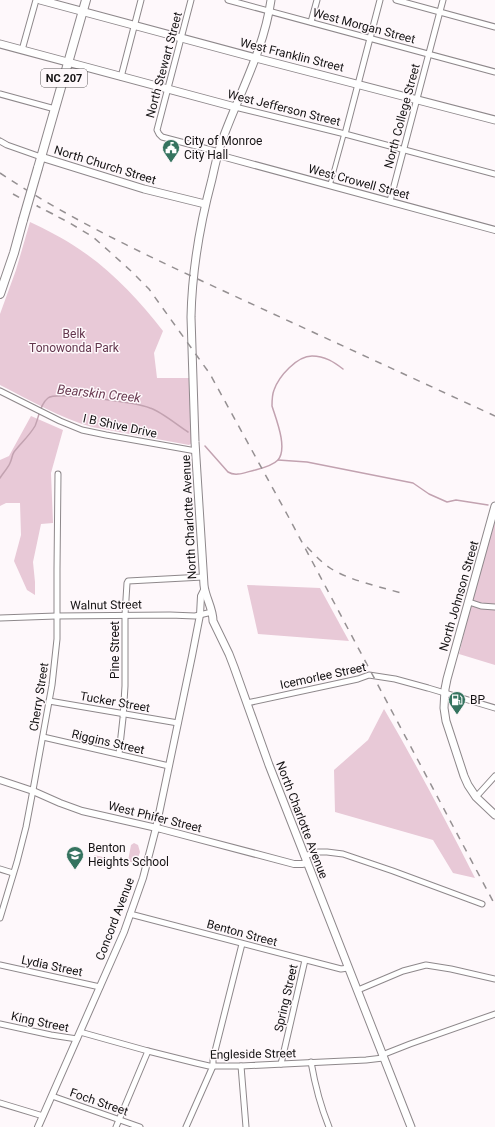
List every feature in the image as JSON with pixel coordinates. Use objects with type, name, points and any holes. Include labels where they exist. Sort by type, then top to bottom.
[{"type":"main road","name":"West Franklin Street","points":[[40,0],[495,120]]},
{"type":"main road","name":"NC 207","points":[[0,294],[12,260],[86,0]]},
{"type":"main road","name":"North Charlotte Avenue","points":[[271,0],[269,18],[256,58],[222,139],[205,204],[194,263],[190,317],[204,590],[203,598],[230,654],[269,765],[411,1127]]},
{"type":"main road","name":"West Jefferson Street","points":[[0,44],[235,107]]},
{"type":"main road","name":"North Church Street","points":[[41,157],[144,189],[205,204]]},
{"type":"main road","name":"North Johnson Street","points":[[495,506],[447,679],[444,708],[446,721],[468,785],[476,797],[495,815]]},
{"type":"street","points":[[22,50],[36,0]]},
{"type":"street","points":[[121,76],[141,0]]},
{"type":"street","name":"North Stewart Street","points":[[160,135],[157,130],[191,0]]},
{"type":"street","name":"West Morgan Street","points":[[228,0],[495,72]]},
{"type":"street","points":[[311,22],[317,0]]},
{"type":"street","points":[[330,185],[380,0]]},
{"type":"street","points":[[396,0],[495,27]]},
{"type":"street","name":"North College Street","points":[[390,201],[443,0]]},
{"type":"street","points":[[0,94],[55,108]]},
{"type":"street","name":"West Jefferson Street","points":[[235,107],[495,174]]},
{"type":"street","name":"West Crowell Street","points":[[160,135],[218,154],[495,230]]},
{"type":"street","name":"North Church Street","points":[[0,141],[41,157]]},
{"type":"street","name":"I B Shive Drive","points":[[0,391],[70,426],[92,432],[196,451]]},
{"type":"street","name":"Cherry Street","points":[[0,918],[26,828],[52,685],[57,639],[58,474]]},
{"type":"street","name":"Pine Street","points":[[119,754],[125,686],[126,584],[128,581],[203,577]]},
{"type":"street","name":"Concord Avenue","points":[[38,1127],[124,932],[143,878],[170,766],[200,615],[201,596],[204,590]]},
{"type":"street","points":[[469,602],[481,606],[495,607]]},
{"type":"street","name":"Walnut Street","points":[[0,618],[200,615],[210,612]]},
{"type":"street","name":"Icemorlee Street","points":[[247,703],[358,679],[369,675],[395,679],[495,708]]},
{"type":"street","name":"Tucker Street","points":[[49,701],[178,723]]},
{"type":"street","name":"Riggins Street","points":[[43,737],[170,766]]},
{"type":"street","points":[[476,797],[495,776]]},
{"type":"street","name":"West Phifer Street","points":[[0,780],[82,810],[294,864],[302,864],[306,859],[322,852],[342,854],[482,904]]},
{"type":"street","points":[[0,869],[13,874]]},
{"type":"street","name":"Benton Street","points":[[130,914],[341,969],[348,968]]},
{"type":"street","points":[[186,1127],[214,1066],[213,1059],[242,944]]},
{"type":"street","name":"Spring Street","points":[[281,1064],[305,960]]},
{"type":"street","name":"Lydia Street","points":[[0,965],[100,987]]},
{"type":"street","points":[[358,990],[403,971],[426,965],[495,979]]},
{"type":"street","name":"Engleside Street","points":[[80,1032],[196,1063],[214,1066],[241,1066],[366,1060],[383,1056],[417,1041],[495,1014]]},
{"type":"street","name":"King Street","points":[[0,1024],[77,1039]]},
{"type":"street","points":[[116,1127],[148,1051]]},
{"type":"street","points":[[311,1062],[321,1106],[329,1127]]},
{"type":"street","points":[[241,1066],[246,1127]]},
{"type":"street","name":"Foch Street","points":[[52,1096],[140,1127]]},
{"type":"street","points":[[0,1103],[43,1116]]},
{"type":"green space","name":"Belk Tonowonda Park","points":[[30,222],[67,241],[102,266],[134,297],[163,331],[154,353],[157,378],[189,378],[192,443],[189,445],[92,427],[57,414],[0,385],[0,314],[16,270]]},
{"type":"green space","points":[[31,416],[63,430],[51,473],[53,523],[41,524],[33,562],[35,595],[27,590],[14,561],[21,535],[20,503],[6,503],[0,506],[0,460],[9,456]]},
{"type":"green space","points":[[495,520],[495,665],[459,654],[469,612]]},
{"type":"green space","points":[[247,585],[320,588],[349,641],[258,634]]},
{"type":"green space","points":[[384,709],[431,793],[475,878],[453,873],[433,840],[335,812],[334,770],[368,740]]},
{"type":"green space","points":[[134,843],[138,845],[140,852],[136,864],[128,861],[131,845]]},
{"type":"green space","points":[[94,855],[107,858],[107,865],[102,866],[98,863],[96,864],[93,861]]},
{"type":"waterway","name":"Bearskin Creek","points":[[205,446],[228,472],[234,474],[245,473],[273,464],[281,455],[282,441],[272,406],[272,398],[276,385],[284,373],[300,359],[312,356],[325,358],[343,369]]},
{"type":"waterway","name":"Bearskin Creek","points":[[0,478],[9,465],[14,452],[35,426],[43,404],[48,398],[54,396],[98,398],[150,408],[159,412],[188,432]]},
{"type":"waterway","name":"Bearskin Creek","points":[[278,460],[307,462],[413,483],[429,494],[447,502],[456,500],[488,505]]},
{"type":"railway","points":[[0,173],[55,207],[112,238],[495,416]]},
{"type":"railway","points":[[13,194],[20,198]]},
{"type":"railway","points":[[53,214],[37,206],[93,237],[131,271],[149,289],[210,374],[288,516],[495,905]]},
{"type":"railway","points":[[307,547],[324,563],[337,572],[365,583],[401,593]]},
{"type":"place","name":"City of Monroe City Hall","points":[[171,163]]},
{"type":"place","name":"BP","points":[[457,715]]},
{"type":"place","name":"Benton Heights School","points":[[75,870]]}]
